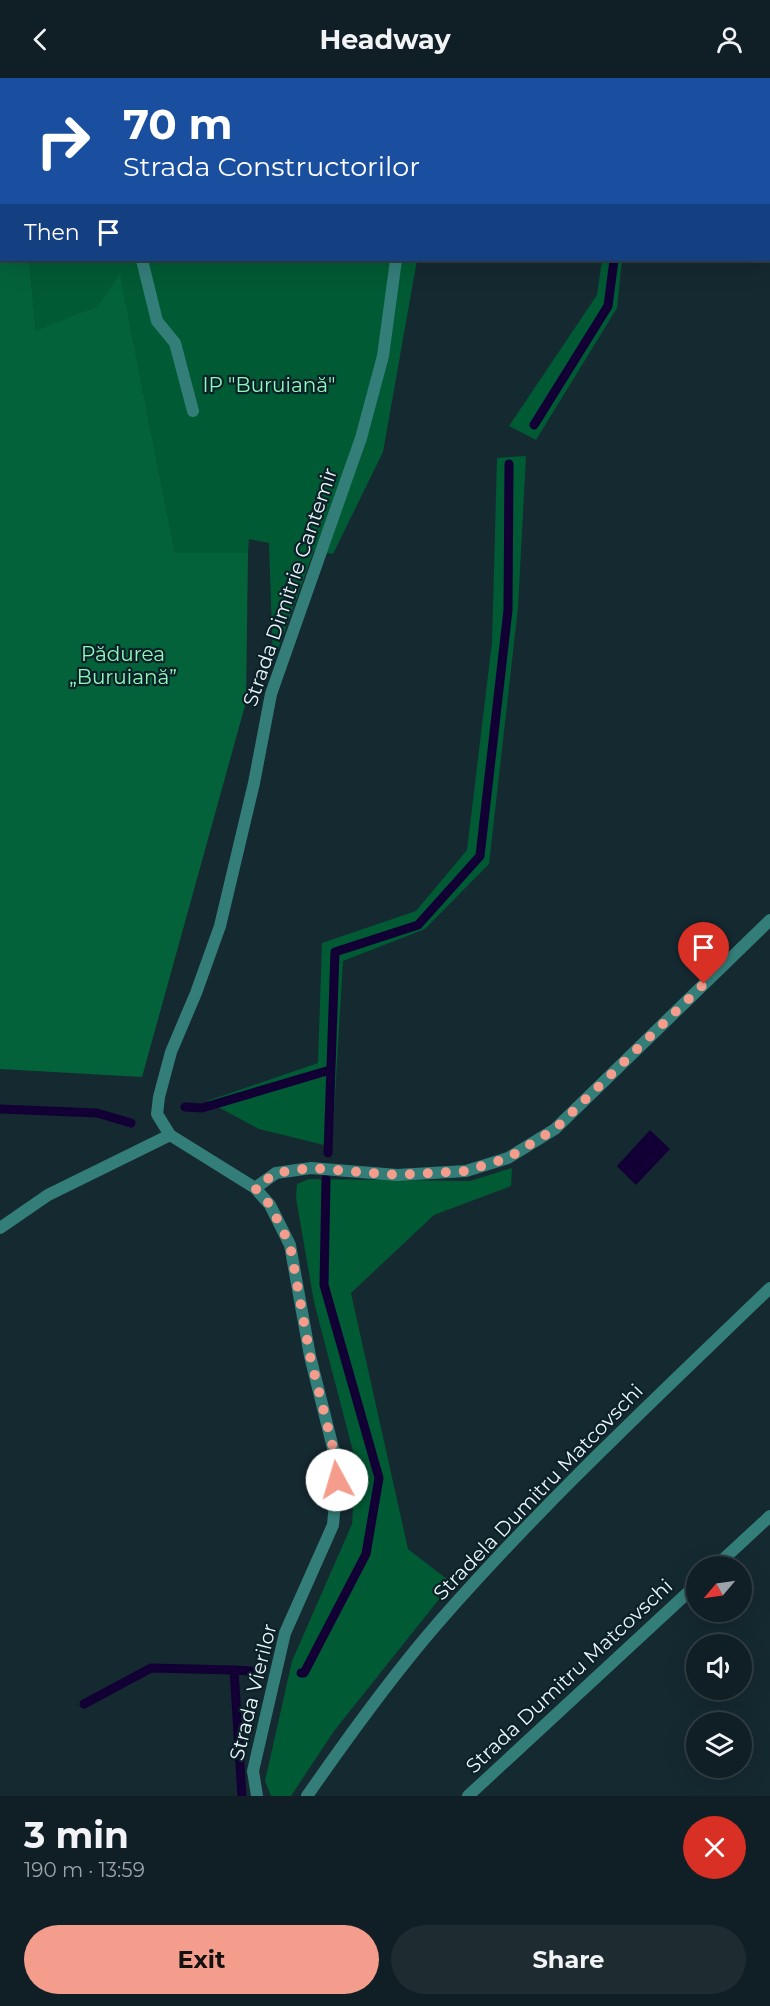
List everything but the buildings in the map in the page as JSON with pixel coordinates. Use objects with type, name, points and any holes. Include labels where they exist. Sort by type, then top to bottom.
[{"type":"street","points":[[142,261],[157,321],[175,343],[193,411]]},
{"type":"street","name":"Strada Dimitrie Cantemir","points":[[170,1134],[157,1114],[159,1097],[171,1052],[196,993],[220,926],[254,783],[271,694],[361,438],[383,356],[396,261]]},
{"type":"street","points":[[255,1188],[276,1173],[310,1168],[397,1175],[466,1171],[508,1158],[555,1129],[770,920]]},
{"type":"street","points":[[0,1228],[48,1195],[170,1134]]},
{"type":"street","name":"Strada Vierilor","points":[[170,1134],[218,1167],[255,1188],[270,1205],[290,1245],[310,1356],[338,1468],[333,1525],[285,1633],[253,1771],[257,1796]]},
{"type":"street","name":"Stradela Dumitru Matcovschi","points":[[307,1796],[337,1752],[437,1624],[542,1509],[770,1288]]},
{"type":"street","points":[[727,1556],[770,1516]]},
{"type":"street","name":"Strada Dumitru Matcovschi","points":[[468,1796],[686,1594]]},
{"type":"green space","name":"Pădurea „Buruiană”","points":[[0,261],[29,261],[36,331],[97,306],[120,274],[175,553],[248,553],[246,702],[142,1077],[0,1069]]},
{"type":"green space","name":"IP \"Buruiană\"","points":[[29,261],[417,261],[383,452],[333,554],[314,551],[273,663],[269,543],[249,539],[248,553],[175,553],[120,275],[97,306],[36,332]]},
{"type":"green space","points":[[602,261],[622,261],[617,308],[536,440],[509,426],[597,295]]},
{"type":"green space","points":[[526,456],[518,608],[489,864],[425,929],[343,961],[332,1147],[259,1129],[207,1101],[318,1063],[322,943],[416,911],[467,850],[492,642],[497,458]]},
{"type":"green space","points":[[512,1168],[511,1186],[434,1215],[351,1293],[408,1549],[452,1583],[334,1731],[291,1796],[271,1796],[265,1781],[292,1661],[352,1524],[356,1463],[314,1302],[296,1198],[297,1184],[309,1179],[470,1181]]},
{"type":"shaded area","points":[[650,1130],[670,1149],[636,1185],[617,1166]]},
{"type":"waterway","points":[[534,425],[608,306],[614,261]]},
{"type":"waterway","points":[[328,1153],[335,952],[418,925],[480,856],[508,610],[509,464]]},
{"type":"waterway","points":[[185,1107],[202,1108],[330,1070]]},
{"type":"waterway","points":[[0,1109],[97,1113],[131,1123]]},
{"type":"waterway","points":[[301,1673],[304,1673],[366,1554],[379,1478],[324,1285],[326,1179]]},
{"type":"waterway","points":[[84,1704],[151,1668],[234,1670]]},
{"type":"waterway","points":[[242,1796],[234,1670],[251,1671]]},
{"type":"route","points":[[337,1480],[338,1468],[310,1356],[290,1245],[270,1205],[255,1188],[276,1173],[310,1168],[397,1175],[466,1171],[508,1158],[555,1129],[704,984]]}]
